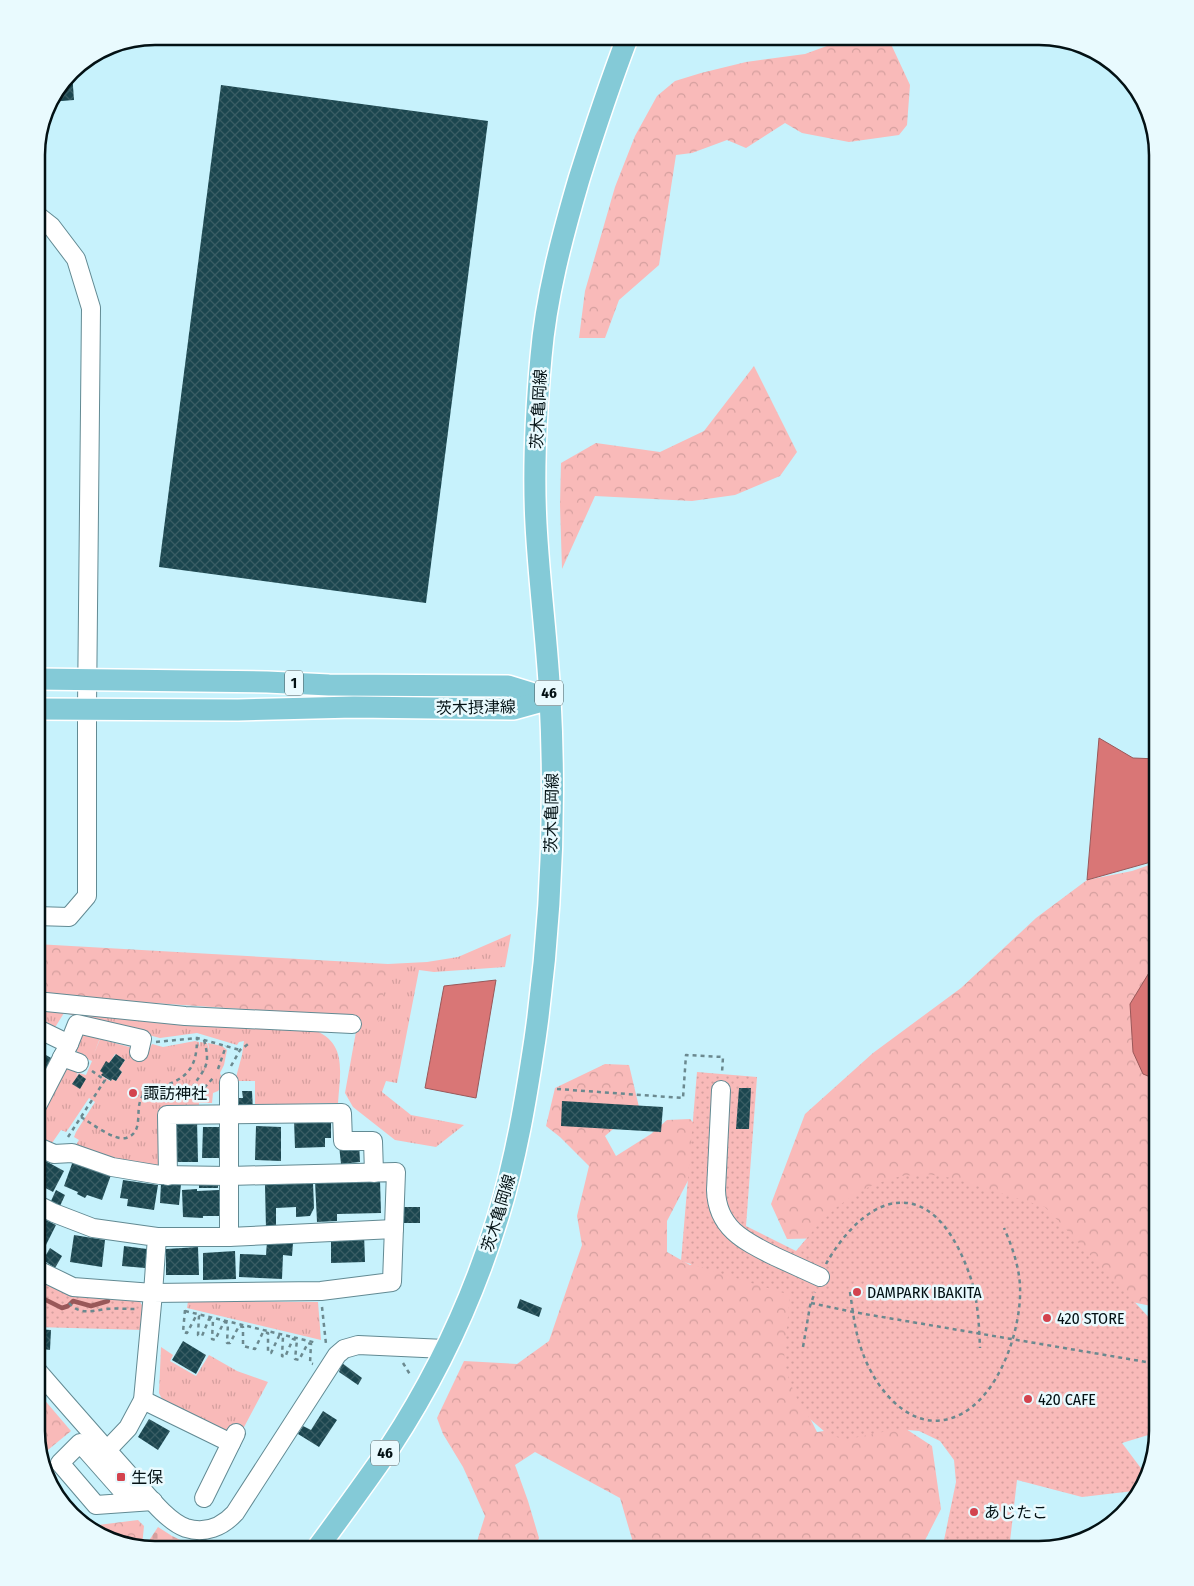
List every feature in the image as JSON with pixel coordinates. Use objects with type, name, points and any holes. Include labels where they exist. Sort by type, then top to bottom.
[{"type":"main road","name":"茨木亀岡線","points":[[322,1541],[390,1446],[427,1384],[445,1349],[478,1276],[498,1215],[514,1155],[526,1094],[541,995],[552,818],[550,699],[536,523],[535,468],[545,315],[569,214],[613,74],[624,45]]},
{"type":"main road","name":"茨木摂津線","points":[[45,679],[267,682],[329,685],[508,686],[550,699]]},
{"type":"main road","name":"茨木摂津線","points":[[45,709],[238,710],[354,707],[514,709],[550,699]]},
{"type":"street","points":[[45,222],[51,226],[76,259],[92,308],[87,709],[87,896],[69,917],[45,916]]},
{"type":"street","points":[[45,1002],[185,1016],[344,1020]]},
{"type":"street","points":[[45,1090],[77,1024],[142,1039],[145,1047]]},
{"type":"street","points":[[45,1035],[84,1065]]},
{"type":"street","points":[[220,1076],[229,1115],[229,1237]]},
{"type":"street","points":[[721,1090],[716,1190],[716,1202],[720,1214],[728,1226],[749,1244],[820,1277]]},
{"type":"street","points":[[168,1176],[167,1115],[342,1112],[343,1141],[373,1141],[374,1173]]},
{"type":"street","points":[[45,1150],[54,1154],[72,1153],[112,1167],[139,1173],[168,1176],[396,1172],[392,1282],[321,1290],[153,1292],[73,1287],[45,1273]]},
{"type":"street","points":[[45,1208],[93,1228],[157,1237],[229,1237],[394,1229]]},
{"type":"street","points":[[107,1450],[128,1428],[143,1400],[157,1237]]},
{"type":"street","points":[[45,1379],[153,1501],[176,1523],[188,1528],[207,1530],[220,1526],[234,1513],[337,1355],[344,1349],[351,1346],[368,1345],[445,1349]]},
{"type":"street","points":[[143,1400],[234,1438],[204,1498]]},
{"type":"street","points":[[80,1443],[125,1494],[153,1501],[96,1505],[60,1463],[80,1443]]},
{"type":"path","points":[[81,1117],[114,1137],[123,1138],[131,1135],[138,1126],[138,1107],[143,1096],[148,1091],[180,1079],[191,1068],[196,1055],[197,1038]]},
{"type":"path","points":[[145,1047],[197,1038],[240,1050]]},
{"type":"path","points":[[204,1040],[208,1054],[207,1064],[190,1091],[194,1093],[220,1076],[231,1065],[240,1050],[250,1042]]},
{"type":"path","points":[[220,1076],[223,1051],[226,1046]]},
{"type":"path","points":[[557,1089],[683,1098],[686,1054],[723,1057],[721,1090]]},
{"type":"path","points":[[70,1134],[105,1080],[91,1070],[92,1068],[84,1065]]},
{"type":"path","points":[[803,1347],[811,1303],[820,1277],[837,1246],[849,1231],[877,1209],[890,1204],[904,1203],[915,1204],[925,1209],[944,1226],[964,1260],[973,1287],[978,1316],[980,1348]]},
{"type":"path","points":[[850,1292],[862,1352],[870,1370],[885,1393],[903,1410],[924,1420],[944,1420],[956,1417],[976,1403],[996,1378],[1004,1364],[1012,1339],[1019,1304],[1020,1287],[1014,1256],[1004,1228]]},
{"type":"path","points":[[322,1301],[325,1339]]},
{"type":"path","points":[[811,1303],[853,1312],[1149,1362]]},
{"type":"path","points":[[317,1343],[185,1310],[183,1332],[187,1333],[196,1316],[199,1316],[198,1335],[202,1336],[209,1319],[213,1320],[212,1339],[215,1340],[224,1322],[228,1323],[227,1342],[230,1343],[239,1326],[243,1327],[243,1346],[255,1350],[263,1332],[268,1333],[268,1352],[270,1353],[279,1336],[283,1337],[282,1356],[285,1357],[293,1340],[296,1340],[295,1359],[299,1360],[308,1343],[311,1344],[310,1363],[314,1364],[317,1357]]},
{"type":"green space","points":[[830,45],[891,45],[910,85],[907,125],[899,135],[849,142],[802,133],[785,123],[746,148],[727,140],[692,153],[676,155],[659,265],[619,300],[605,338],[579,338],[585,291],[615,187],[635,136],[657,96],[675,81],[701,73],[746,62],[805,54]]},
{"type":"green space","points":[[754,366],[797,452],[780,476],[735,495],[692,501],[595,496],[562,569],[561,463],[596,443],[660,452],[704,431]]},
{"type":"green space","points":[[1149,865],[1149,1306],[828,1238],[787,1239],[771,1204],[805,1114],[873,1053],[961,988],[1036,918],[1087,880],[1132,871]]},
{"type":"green space","points":[[511,934],[505,967],[434,972],[419,970],[397,1083],[386,1081],[382,1092],[411,1115],[464,1125],[436,1147],[395,1140],[353,1107],[345,1093],[368,965],[427,962],[458,957]]},
{"type":"green space","points":[[45,945],[388,964],[379,1021],[374,1019],[371,1011],[364,1010],[358,1017],[45,996]]},
{"type":"green space","points":[[45,1008],[311,1029],[323,1034],[331,1041],[336,1050],[340,1069],[338,1103],[255,1105],[255,1081],[235,1081],[244,1041],[239,1042],[237,1045],[197,1033],[160,1038],[64,1013],[54,1029],[45,1025]]},
{"type":"green space","name":"諏訪神社","points":[[80,1028],[129,1041],[133,1047],[100,1038],[94,1054],[100,1039],[133,1048],[149,1043],[151,1044],[150,1048],[152,1044],[163,1047],[195,1041],[199,1042],[200,1048],[200,1042],[207,1043],[210,1053],[208,1043],[222,1046],[227,1050],[220,1073],[223,1085],[218,1091],[213,1093],[212,1103],[199,1103],[199,1107],[160,1170],[74,1148],[79,1140],[74,1137],[76,1132],[95,1102],[89,1098],[66,1132],[61,1130],[52,1143],[45,1140],[45,1104],[63,1066],[78,1072],[76,1076],[79,1073],[86,1075],[92,1061],[80,1056],[75,1048]],"holes":[[[115,1054],[125,1060],[119,1069],[122,1072],[116,1081],[112,1079],[110,1081],[102,1076]]]},
{"type":"green space","points":[[605,1064],[629,1065],[639,1107],[605,1136],[616,1156],[651,1134],[667,1120],[690,1119],[705,1135],[694,1169],[667,1221],[667,1252],[690,1265],[718,1250],[796,1280],[802,1402],[817,1432],[873,1424],[903,1427],[932,1446],[941,1509],[925,1541],[632,1541],[620,1498],[535,1452],[515,1465],[528,1501],[539,1538],[538,1541],[477,1541],[485,1516],[463,1467],[443,1434],[437,1418],[464,1361],[517,1364],[549,1341],[582,1245],[577,1216],[589,1166],[546,1126],[555,1088]]},
{"type":"green space","points":[[697,1072],[757,1077],[746,1226],[796,1251],[817,1226],[837,1207],[858,1192],[901,1176],[927,1174],[952,1178],[1045,1207],[1149,1317],[1149,1435],[1122,1443],[1142,1470],[1141,1473],[1130,1491],[1082,1497],[1017,1480],[1010,1541],[944,1541],[956,1482],[954,1460],[940,1441],[919,1431],[897,1429],[844,1440],[825,1432],[810,1419],[798,1401],[789,1380],[784,1359],[790,1295],[681,1261]]},
{"type":"green space","points":[[45,1278],[137,1296],[144,1309],[143,1330],[45,1327]]},
{"type":"green space","points":[[188,1301],[318,1302],[321,1340],[187,1308]]},
{"type":"green space","points":[[161,1347],[173,1355],[170,1361],[196,1376],[209,1355],[237,1371],[268,1382],[243,1429],[225,1433],[164,1403],[159,1393]]},
{"type":"green space","points":[[45,1401],[71,1431],[47,1451]]},
{"type":"green space","points":[[138,1520],[144,1526],[143,1540],[113,1533],[98,1525]]},
{"type":"green space","points":[[158,1527],[183,1541],[155,1541],[150,1541]]},
{"type":"shaded area","points":[[1099,738],[1133,758],[1149,759],[1149,863],[1087,880]]},
{"type":"shaded area","points":[[1149,973],[1149,1076],[1143,1074],[1133,1052],[1130,1004]]},
{"type":"shaded area","points":[[496,980],[476,1098],[425,1088],[444,986]]},
{"type":"building","points":[[73,82],[74,100],[60,101]]},
{"type":"building","points":[[221,85],[488,121],[426,603],[159,567]]},
{"type":"building","points":[[116,1054],[125,1060],[119,1069],[122,1072],[116,1081],[112,1079],[111,1081],[101,1075],[103,1073],[100,1071],[106,1061],[109,1063]]},
{"type":"building","points":[[45,1055],[53,1059],[45,1074]]},
{"type":"building","points":[[79,1074],[86,1079],[80,1089],[72,1084]]},
{"type":"building","points":[[739,1088],[751,1088],[749,1129],[736,1129]]},
{"type":"building","points":[[242,1091],[252,1091],[253,1111],[237,1111],[236,1098],[243,1098]]},
{"type":"building","points":[[562,1101],[663,1107],[661,1132],[561,1126]]},
{"type":"building","points":[[197,1120],[198,1162],[173,1162],[172,1121]]},
{"type":"building","points":[[294,1120],[331,1120],[331,1138],[325,1138],[325,1147],[295,1148]]},
{"type":"building","points":[[256,1126],[281,1127],[281,1161],[255,1160]]},
{"type":"building","points":[[203,1127],[222,1127],[222,1158],[202,1158]]},
{"type":"building","points":[[359,1143],[360,1162],[341,1164],[339,1145]]},
{"type":"building","points":[[45,1161],[64,1171],[53,1192],[45,1188]]},
{"type":"building","points":[[73,1161],[111,1175],[102,1200],[87,1195],[85,1198],[77,1194],[78,1192],[64,1186]]},
{"type":"building","points":[[123,1180],[158,1185],[154,1210],[127,1206],[128,1199],[120,1198]]},
{"type":"building","points":[[380,1180],[381,1213],[337,1214],[337,1221],[317,1222],[315,1181]]},
{"type":"building","points":[[218,1182],[218,1188],[199,1188],[199,1183]]},
{"type":"building","points":[[161,1183],[181,1184],[179,1205],[160,1203]]},
{"type":"building","points":[[313,1183],[314,1208],[310,1216],[296,1217],[296,1207],[276,1208],[276,1228],[266,1229],[265,1185]]},
{"type":"building","points":[[197,1189],[197,1191],[219,1190],[219,1198],[222,1198],[223,1202],[219,1202],[220,1216],[203,1216],[203,1218],[183,1217],[182,1190]]},
{"type":"building","points":[[56,1190],[65,1195],[60,1206],[51,1201]]},
{"type":"building","points":[[402,1207],[420,1207],[420,1223],[402,1223]]},
{"type":"building","points":[[45,1220],[56,1225],[45,1247]]},
{"type":"building","points":[[364,1234],[365,1262],[331,1263],[331,1236]]},
{"type":"building","points":[[74,1235],[105,1240],[102,1267],[70,1262]]},
{"type":"building","points":[[267,1241],[293,1243],[292,1256],[283,1255],[282,1279],[239,1277],[240,1254],[266,1255]]},
{"type":"building","points":[[124,1246],[147,1249],[145,1268],[122,1266]]},
{"type":"building","points":[[198,1247],[199,1275],[166,1275],[166,1249]]},
{"type":"building","points":[[50,1248],[62,1256],[55,1268],[45,1261],[45,1257]]},
{"type":"building","points":[[235,1251],[236,1279],[203,1280],[203,1253]]},
{"type":"building","points":[[520,1299],[542,1308],[539,1317],[517,1308]]},
{"type":"building","points":[[45,1330],[51,1330],[50,1350],[45,1349]]},
{"type":"building","points":[[183,1341],[206,1355],[196,1374],[172,1360]]},
{"type":"building","points":[[342,1363],[362,1378],[358,1385],[339,1372]]},
{"type":"building","points":[[323,1411],[337,1420],[319,1447],[298,1434],[303,1426],[311,1430]]},
{"type":"building","points":[[149,1419],[170,1431],[158,1450],[138,1437]]},
{"type":"waterway","points":[[45,1300],[62,1308],[68,1306],[73,1301],[91,1306],[108,1301]]},
{"type":"place","name":"諏訪神社","points":[[133,1093]]},
{"type":"place","name":"DAMPARK IBAKITA","points":[[857,1292]]},
{"type":"place","name":"420 STORE","points":[[1047,1318]]},
{"type":"place","name":"420 CAFE","points":[[1028,1399]]},
{"type":"place","name":"生保","points":[[121,1477]]},
{"type":"place","name":"あじたこ","points":[[974,1512]]}]
